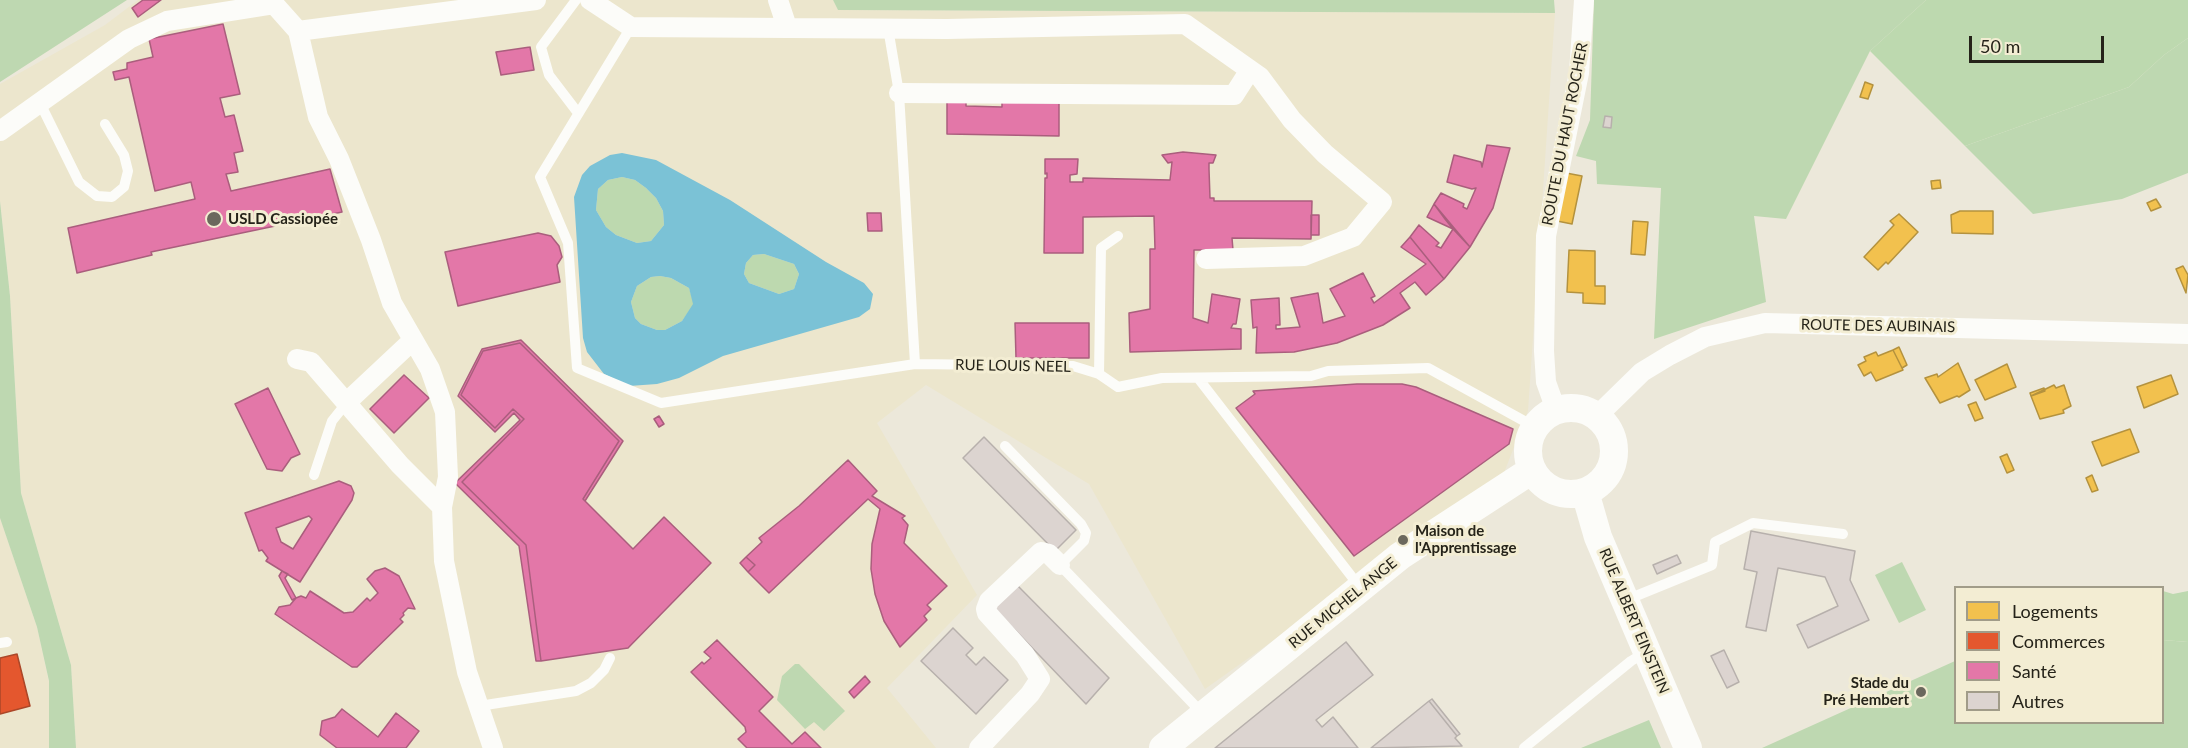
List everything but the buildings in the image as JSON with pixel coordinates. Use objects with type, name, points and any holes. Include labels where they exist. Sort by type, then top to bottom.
[{"type":"street","points":[[298,31],[536,0]]},
{"type":"street","points":[[590,0],[631,27],[1098,27],[1185,24],[1260,76],[1292,120],[1325,154],[1382,202],[1353,237],[1304,256],[1206,259]]},
{"type":"street","points":[[778,0],[787,27]]},
{"type":"street","name":"ROUTE DU HAUT ROCHER","points":[[1545,418],[1546,236],[1579,73],[1584,0]]},
{"type":"street","points":[[0,131],[129,39],[167,21],[274,2],[298,31],[318,117],[339,159],[371,240],[392,303],[430,369],[445,412],[448,477],[442,507],[444,561],[467,672],[493,748]]},
{"type":"street","points":[[899,93],[1234,95],[1250,70]]},
{"type":"street","name":"ROUTE DES AUBINAIS","points":[[1597,416],[1642,372],[1670,355],[1705,338],[1765,323],[2188,334]]},
{"type":"street","points":[[348,401],[412,340]]},
{"type":"street","points":[[297,359],[311,362],[348,401],[400,465],[442,507]]},
{"type":"street","points":[[1581,408],[1597,416],[1611,435],[1613,461],[1603,480],[1585,492],[1561,493],[1547,487],[1532,470],[1528,449],[1545,418],[1581,408]]},
{"type":"street","name":"RUE MICHEL ANGE","points":[[1162,748],[1401,556],[1532,470]]},
{"type":"street","name":"RUE ALBERT EINSTEIN","points":[[1585,492],[1595,530],[1688,748]]},
{"type":"street","points":[[979,748],[1030,694],[1040,679],[1025,655],[987,613],[989,601],[1041,552],[1049,554],[1060,565]]},
{"type":"lane","points":[[576,0],[541,47],[549,75],[578,113],[631,27]]},
{"type":"lane","points":[[888,28],[899,93],[915,364]]},
{"type":"lane","points":[[40,103],[79,182],[97,196],[112,197],[124,187],[128,171],[124,155],[105,124]]},
{"type":"lane","name":"RUE LOUIS NEEL","points":[[578,113],[540,177],[568,243],[577,368],[661,403],[915,364],[1073,366],[1099,374],[1118,387],[1162,378],[1311,376],[1328,371],[1428,368],[1545,418]]},
{"type":"lane","points":[[1099,374],[1101,248],[1118,236]]},
{"type":"lane","points":[[1198,378],[1361,588]]},
{"type":"lane","points":[[314,475],[332,421],[348,401]]},
{"type":"lane","points":[[1005,446],[1081,524],[1086,533],[1084,541],[1060,565],[1203,714]]},
{"type":"lane","points":[[1626,600],[1712,565],[1715,542],[1753,523],[1843,534]]},
{"type":"lane","points":[[1524,748],[1631,661],[1648,651]]},
{"type":"lane","points":[[479,706],[576,691],[591,683],[604,670],[610,658]]},
{"type":"shaded area","points":[[138,0],[833,0],[838,10],[1555,13],[1528,411],[1502,478],[1205,689],[1089,484],[926,385],[877,423],[977,595],[887,688],[936,748],[76,748],[71,665],[21,493],[10,296],[0,201],[0,84],[105,25]]},
{"type":"shaded area","points":[[0,518],[37,627],[49,682],[49,748],[0,748]]},
{"type":"green space","points":[[0,0],[127,0],[0,82]]},
{"type":"green space","points":[[833,0],[1554,0],[1555,13],[838,10]]},
{"type":"green space","points":[[1594,0],[1926,0],[1870,51],[1786,219],[1754,216],[1766,302],[1654,339],[1661,188],[1597,184],[1596,161],[1576,156],[1590,120]]},
{"type":"green space","points":[[1926,0],[2188,0],[2188,38],[2164,55],[2129,87],[1965,146],[1870,51]]},
{"type":"green space","points":[[2188,38],[2188,173],[2122,199],[2033,214],[1965,146],[2129,87],[2164,55]]},
{"type":"green space","points":[[622,177],[635,180],[646,188],[656,198],[663,211],[664,225],[651,241],[637,243],[616,235],[606,227],[596,210],[598,189],[608,180]]},
{"type":"green space","points":[[0,201],[10,296],[21,493],[71,665],[76,748],[49,748],[49,681],[37,627],[0,518]]},
{"type":"green space","points":[[764,254],[794,264],[799,274],[794,289],[779,294],[749,283],[744,274],[746,263],[753,255]]},
{"type":"green space","points":[[651,277],[671,278],[689,288],[694,304],[682,321],[665,330],[657,330],[641,324],[635,318],[631,302],[637,286]]},
{"type":"green space","points":[[1902,562],[1926,610],[1899,623],[1875,575]]},
{"type":"green space","points":[[2164,591],[2173,594],[2188,591],[2188,642],[2164,640]]},
{"type":"green space","name":"Stade du Pré Hembert","points":[[2164,640],[2188,642],[2188,748],[1762,748],[1954,661],[1954,724],[2164,724]]},
{"type":"green space","points":[[795,664],[799,664],[845,711],[824,731],[814,722],[805,729],[777,700],[782,676]]},
{"type":"green space","points":[[1649,720],[1661,748],[1581,748]]},
{"type":"water","points":[[622,153],[656,160],[730,200],[826,262],[864,283],[873,294],[870,309],[859,317],[723,356],[679,378],[657,384],[629,386],[604,374],[587,352],[583,338],[574,197],[582,175],[590,166],[610,155]],"holes":[[[622,177],[635,180],[646,188],[656,198],[663,211],[664,225],[651,241],[637,243],[616,235],[606,227],[596,210],[598,189],[608,180]],[[764,254],[794,264],[799,274],[794,289],[779,294],[749,283],[744,274],[746,263],[753,255]],[[651,277],[671,278],[689,288],[693,304],[682,321],[665,330],[657,330],[641,324],[635,318],[631,302],[637,286]]]},
{"type":"place","name":"USLD Cassiopée","points":[[214,219]]},
{"type":"place","name":"Maison de l'Apprentissage","points":[[1403,540]]},
{"type":"place","name":"Stade du Pré Hembert","points":[[1921,692]]}]
